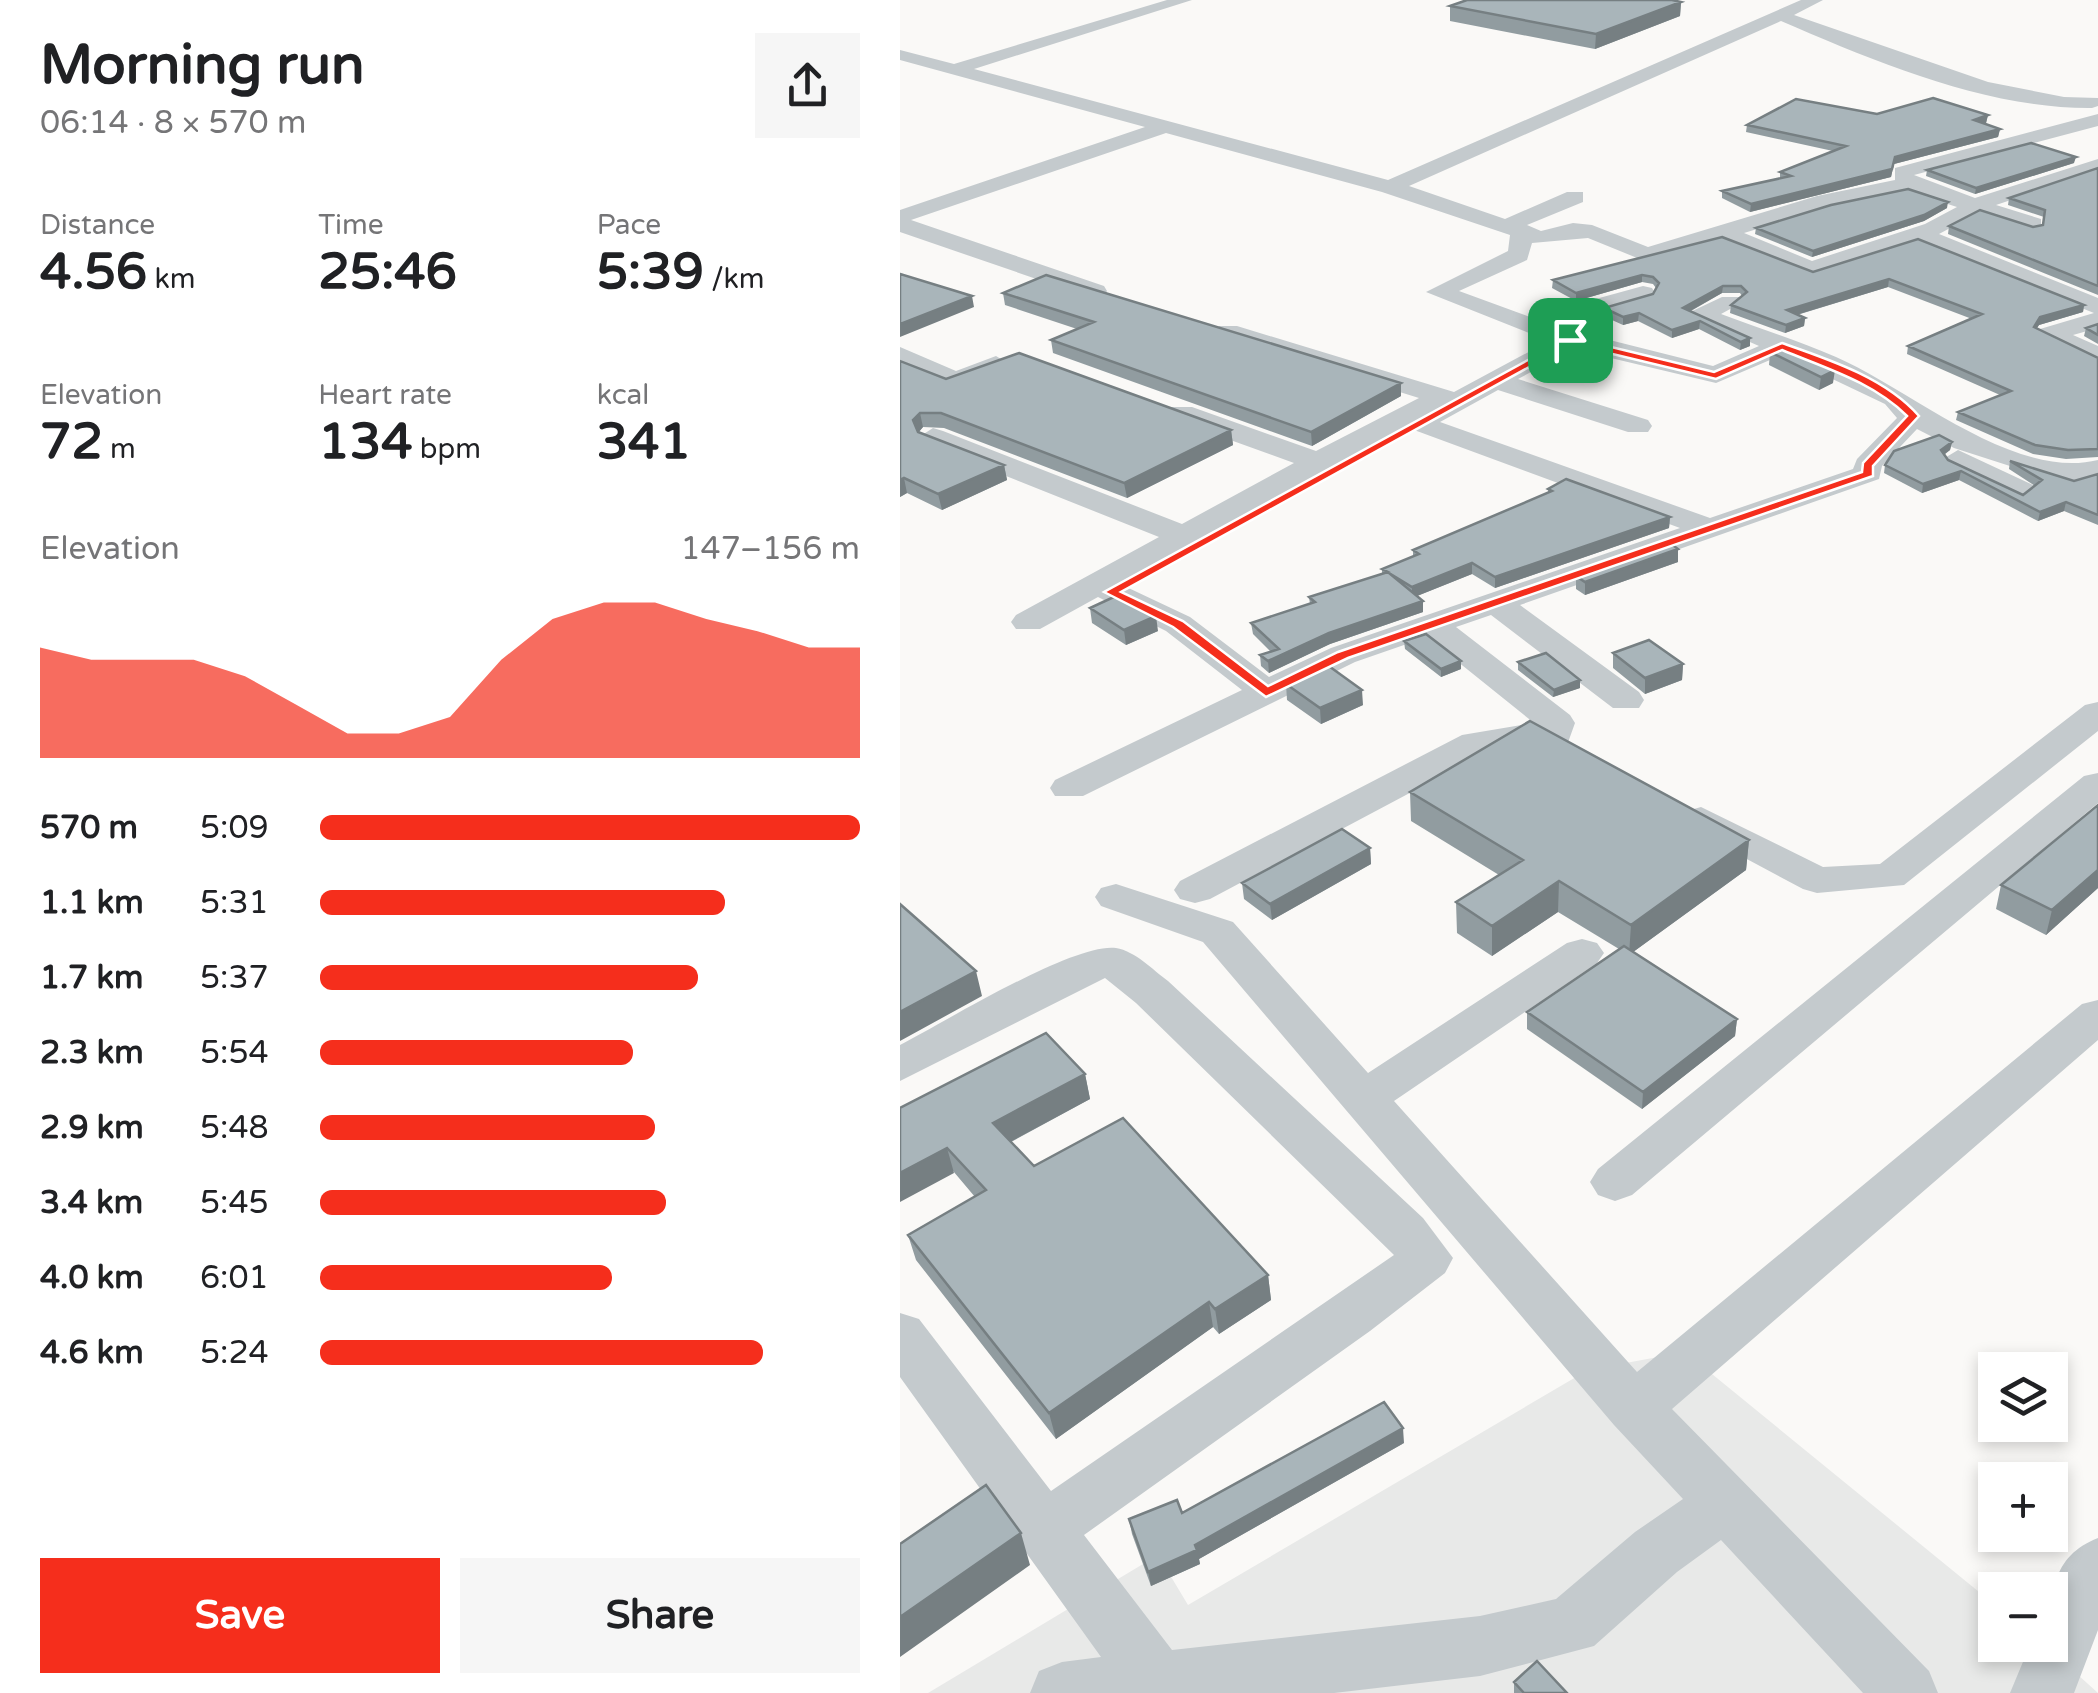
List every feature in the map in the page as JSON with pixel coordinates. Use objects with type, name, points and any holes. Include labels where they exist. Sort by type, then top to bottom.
[{"type":"street","points":[[956,70],[1184,0]]},
{"type":"street","points":[[1390,188],[1815,0]]},
{"type":"street","points":[[1780,15],[1855,46],[2020,74],[2096,108]]},
{"type":"street","points":[[1736,33],[1782,30],[1828,36]]},
{"type":"street","points":[[900,55],[1390,188],[1540,238],[1573,230],[1592,232],[1646,255],[1826,201],[1908,184],[2034,224]]},
{"type":"street","points":[[1908,184],[1902,172],[2096,108]]},
{"type":"street","points":[[900,220],[1167,126]]},
{"type":"street","points":[[1723,232],[1811,270],[1958,220],[1976,206],[2098,165]]},
{"type":"street","points":[[1514,228],[1575,197]]},
{"type":"street","points":[[900,220],[1120,298]]},
{"type":"street","points":[[1514,228],[1519,255],[1438,292],[1570,340],[1716,375],[1782,346]]},
{"type":"street","points":[[1918,234],[2098,307]]},
{"type":"street","points":[[1532,324],[1643,293]]},
{"type":"street","points":[[1731,302],[1698,314],[1864,381],[1895,398],[1914,416],[1964,442],[1992,447],[2073,476],[2098,469]]},
{"type":"street","points":[[2098,320],[2049,334],[2098,356]]},
{"type":"street","points":[[1196,321],[1443,396],[1184,536],[1022,634],[1111,592],[1570,340]]},
{"type":"street","points":[[900,355],[956,381],[1020,354]]},
{"type":"street","points":[[1496,380],[1638,426]]},
{"type":"street","points":[[1150,402],[1318,462]]},
{"type":"street","points":[[1069,788],[1343,655],[1869,474],[1867,465],[1914,416]]},
{"type":"street","points":[[1418,424],[1712,529]]},
{"type":"street","points":[[933,437],[1184,536]]},
{"type":"street","points":[[1964,442],[1944,452],[2022,491]]},
{"type":"street","points":[[1111,592],[1178,624],[1266,692]]},
{"type":"street","points":[[1496,603],[1626,700]]},
{"type":"street","points":[[1432,624],[1556,723],[1553,740]]},
{"type":"street","points":[[1676,806],[1817,880],[1890,876],[2098,712]]},
{"type":"street","points":[[1196,890],[1475,743],[1540,733],[1588,759]]},
{"type":"street","points":[[1616,1182],[2098,784]]},
{"type":"street","points":[[1116,897],[1218,932],[1634,1408],[1906,1693]]},
{"type":"street","points":[[1363,1099],[1582,953]]},
{"type":"street","points":[[900,1065],[1088,966],[1113,962],[1152,992],[1405,1232],[1427,1258],[1351,1316],[1044,1528]]},
{"type":"street","points":[[1634,1408],[2098,1015]]},
{"type":"street","points":[[900,1336],[1157,1682]]},
{"type":"street","points":[[1062,1693],[1480,1646],[1572,1625],[1656,1552],[1724,1504]]},
{"type":"street","points":[[2042,1693],[2086,1582],[2098,1566]]},
{"type":"shaded area","points":[[1685,1352],[1978,1591],[1978,1662],[2064,1662],[2098,1693],[928,1693],[1158,1555],[1188,1605],[1588,1370]]},
{"type":"building","points":[[1467,0],[1681,2],[1596,34],[1450,6]]},
{"type":"building","points":[[1933,98],[1988,115],[1974,120],[2000,129],[1895,157],[1892,169],[1751,204],[1722,191],[1791,176],[1780,172],[1846,146],[1747,125],[1796,99],[1877,114]]},
{"type":"building","points":[[2031,143],[2076,157],[1976,188],[1927,170]]},
{"type":"building","points":[[2098,168],[2098,286],[1949,226],[1980,210],[2033,227],[2043,225],[2045,210],[2009,198]]},
{"type":"building","points":[[1908,189],[1948,202],[1924,215],[1813,251],[1756,228],[1831,205]]},
{"type":"building","points":[[1722,237],[1813,272],[1918,239],[2084,305],[2040,317],[2034,327],[2098,358],[2098,449],[2035,445],[1958,412],[2011,391],[1908,346],[1982,314],[1889,279],[1787,310],[1805,318],[1786,325],[1731,305],[1747,292],[1741,286],[1723,286],[1683,308],[1750,338],[1741,342],[1700,321],[1672,330],[1639,313],[1623,317],[1604,308],[1653,294],[1659,283],[1653,277],[1642,275],[1576,293],[1553,280]]},
{"type":"building","points":[[900,274],[972,296],[900,324]]},
{"type":"building","points":[[1046,275],[1401,383],[1311,432],[1051,340],[1094,322],[1003,293]]},
{"type":"building","points":[[2098,324],[2098,335],[2086,328]]},
{"type":"building","points":[[1783,346],[1835,370],[1821,377],[1770,352]]},
{"type":"building","points":[[1019,353],[1231,430],[1124,483],[941,413],[920,413],[913,420],[918,432],[1004,465],[938,494],[904,478],[900,480],[900,361],[946,379]]},
{"type":"building","points":[[1939,435],[1952,442],[1941,450],[1948,460],[2023,495],[2042,480],[2010,461],[2074,481],[2098,474],[2098,515],[2066,502],[2040,512],[1961,471],[1923,484],[1885,465],[1894,451]]},
{"type":"building","points":[[1566,479],[1670,517],[1495,577],[1472,563],[1412,587],[1389,573],[1423,601],[1329,633],[1268,661],[1260,655],[1279,649],[1251,623],[1315,602],[1309,597],[1388,572],[1382,569],[1419,554],[1413,550],[1552,491],[1548,489]]},
{"type":"building","points":[[1670,543],[1678,549],[1585,582],[1576,576]]},
{"type":"building","points":[[1116,596],[1156,616],[1124,630],[1090,608]]},
{"type":"building","points":[[1426,634],[1461,661],[1441,669],[1404,641]]},
{"type":"building","points":[[1649,640],[1683,664],[1645,678],[1613,653]]},
{"type":"building","points":[[1546,653],[1580,680],[1554,690],[1518,662]]},
{"type":"building","points":[[1326,664],[1362,690],[1320,708],[1286,684]]},
{"type":"building","points":[[1530,721],[1749,840],[1631,925],[1559,881],[1492,926],[1456,902],[1523,860],[1410,792]]},
{"type":"building","points":[[2098,805],[2098,870],[2052,910],[2001,885]]},
{"type":"building","points":[[1342,829],[1370,848],[1270,904],[1242,883]]},
{"type":"building","points":[[900,904],[976,971],[900,1012]]},
{"type":"building","points":[[1624,946],[1737,1019],[1643,1092],[1527,1012]]},
{"type":"building","points":[[1046,1033],[1085,1074],[993,1123],[1034,1166],[1123,1118],[1268,1275],[1215,1309],[1209,1302],[1049,1413],[908,1235],[986,1190],[947,1148],[900,1173],[900,1108]]},
{"type":"building","points":[[1384,1402],[1403,1428],[1195,1545],[1197,1550],[1148,1572],[1129,1519],[1177,1500],[1182,1513]]},
{"type":"building","points":[[986,1485],[1021,1533],[900,1617],[900,1544]]},
{"type":"building","points":[[1537,1661],[1567,1693],[1524,1693],[1514,1682]]},
{"type":"route","points":[[1570,340],[1716,375],[1782,346],[1864,381],[1895,398],[1914,416],[1867,465],[1869,474],[1343,655],[1266,692],[1178,624],[1111,592],[1316,480],[1570,340]]}]
